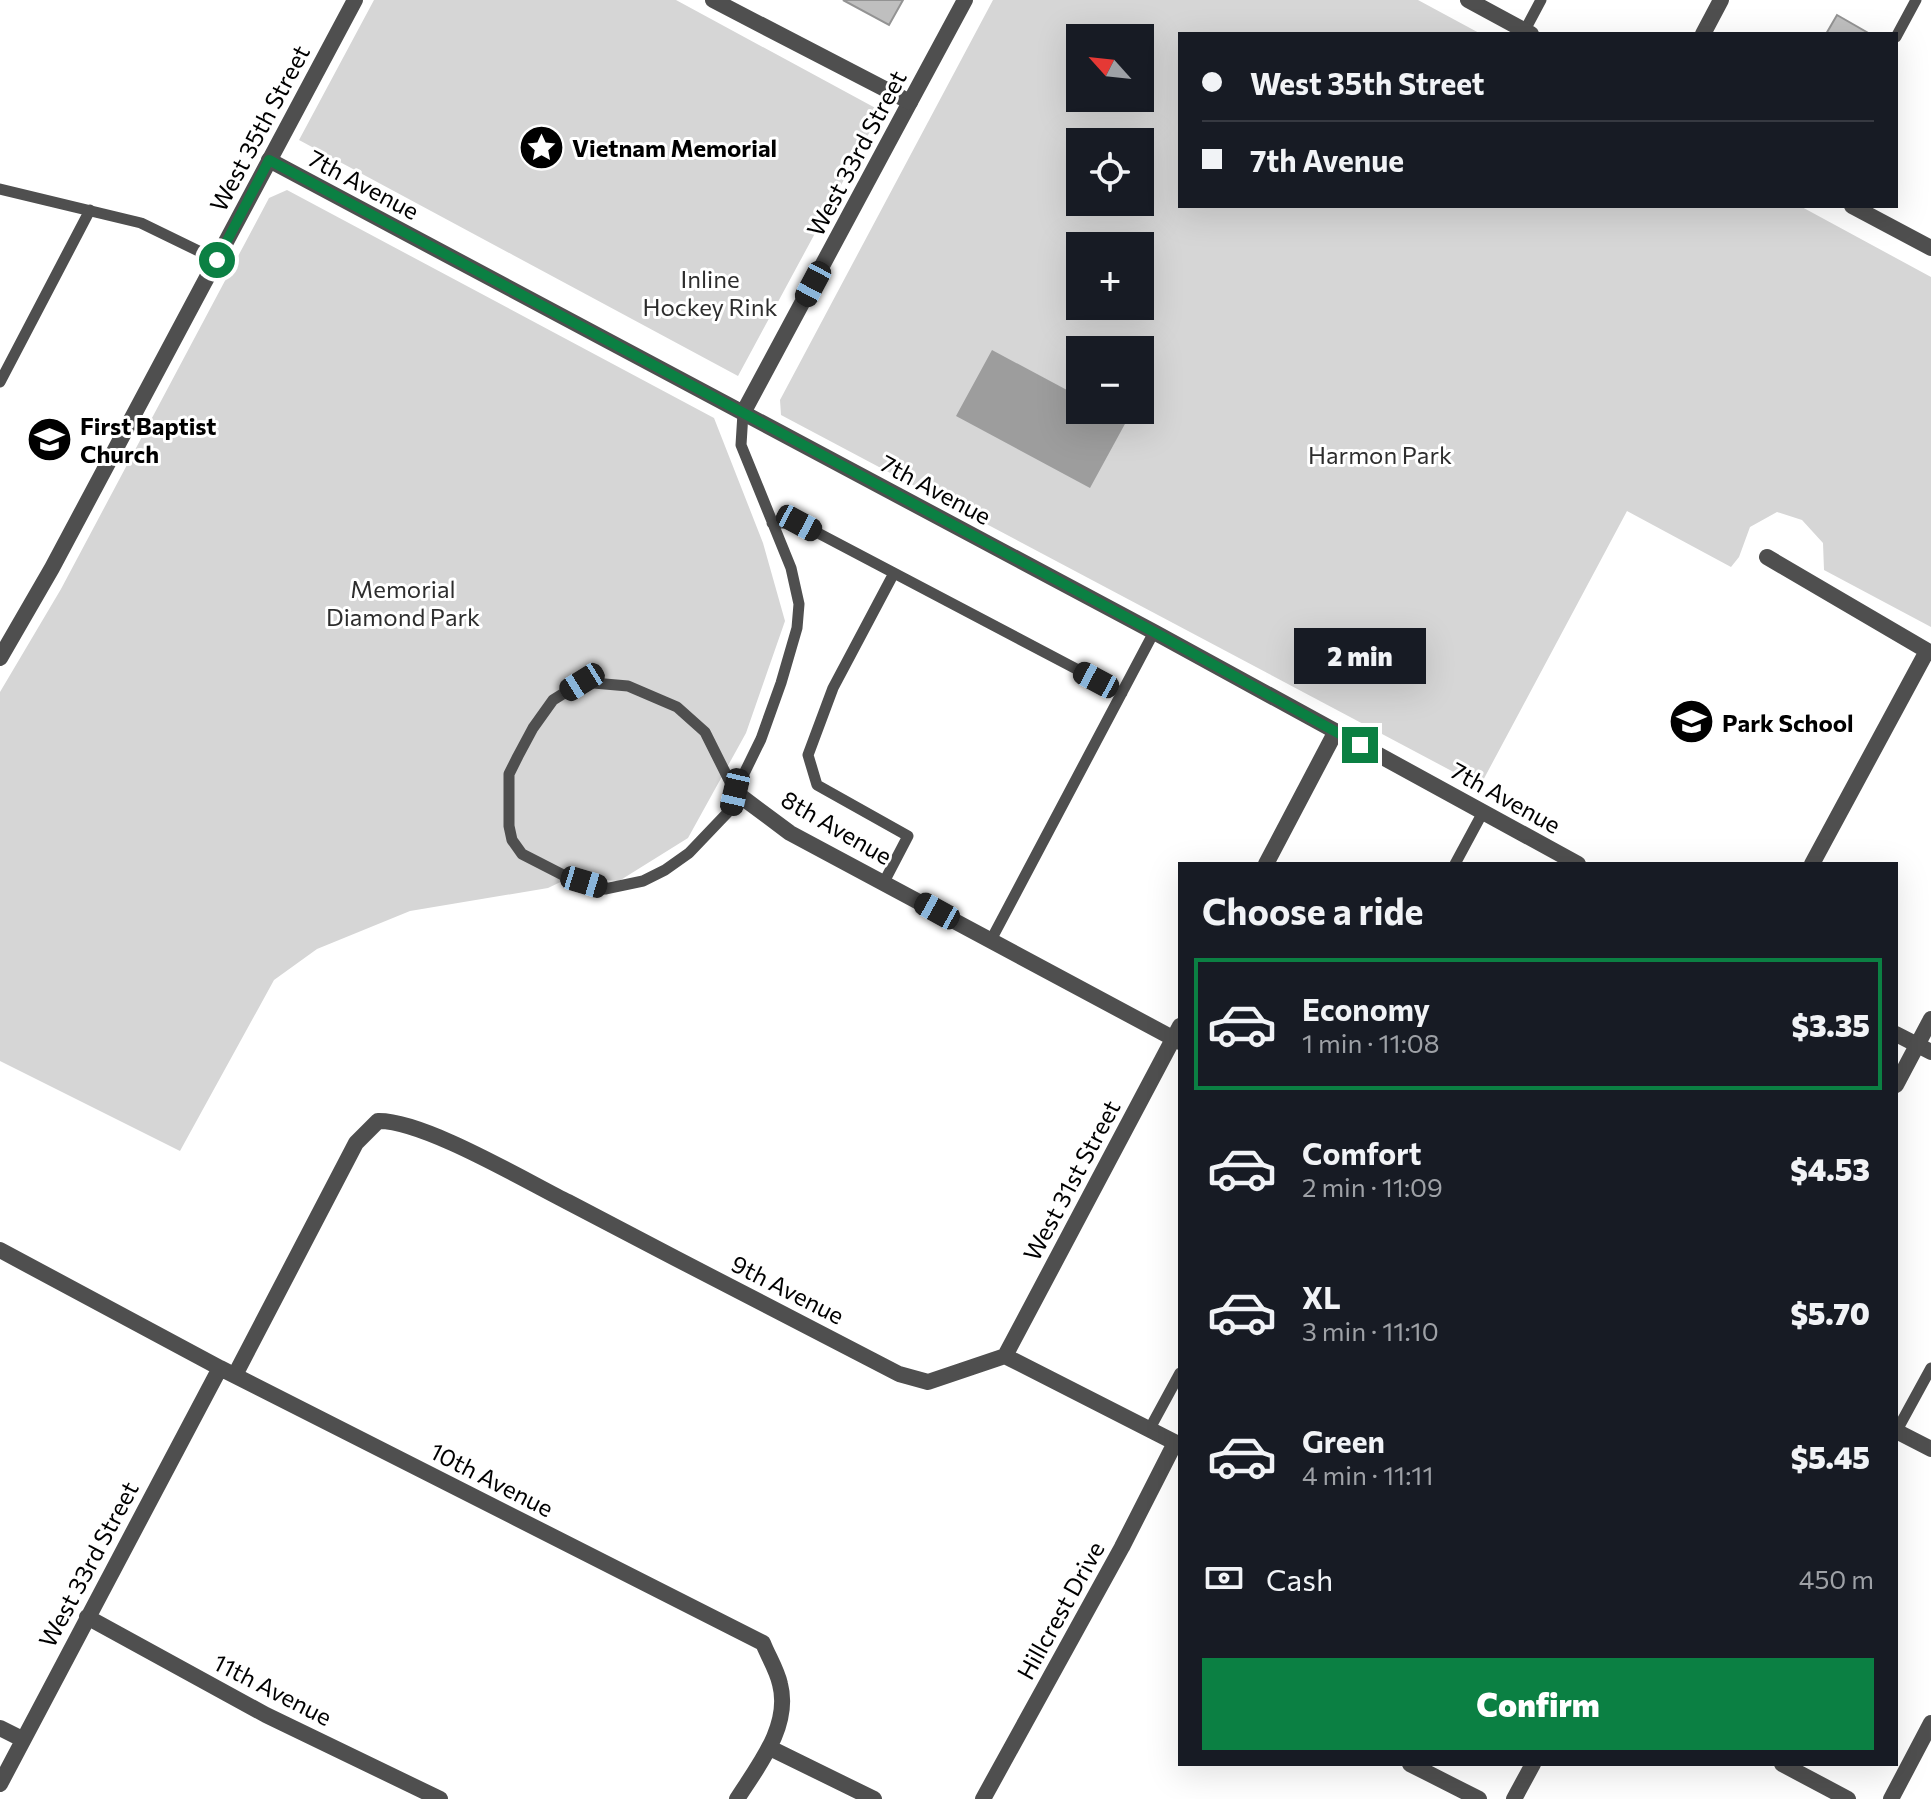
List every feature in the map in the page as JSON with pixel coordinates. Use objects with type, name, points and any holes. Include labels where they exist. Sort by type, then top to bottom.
[{"type":"street","name":"West 35th Street","points":[[0,658],[52,568],[355,0]]},
{"type":"street","points":[[713,0],[910,102]]},
{"type":"street","name":"West 33rd Street","points":[[743,413],[965,0]]},
{"type":"street","points":[[1468,0],[1528,32]]},
{"type":"street","points":[[1704,32],[1721,0]]},
{"type":"street","name":"7th Avenue","points":[[269,160],[1154,632],[1574,862]]},
{"type":"street","points":[[1856,208],[1931,248]]},
{"type":"street","points":[[1767,557],[1929,652],[1813,862]]},
{"type":"street","points":[[1267,862],[1336,731]]},
{"type":"street","name":"8th Avenue","points":[[735,792],[790,833],[1178,1035]]},
{"type":"street","points":[[1898,1082],[1924,1048],[1931,1019]]},
{"type":"street","name":"West 31st Street","points":[[1005,1356],[1178,1035]]},
{"type":"street","points":[[1898,1035],[1924,1048]]},
{"type":"street","name":"West 33rd Street","points":[[0,1784],[87,1617],[356,1143],[378,1121]]},
{"type":"street","name":"9th Avenue","points":[[378,1121],[393,1121],[419,1130],[493,1164],[899,1374],[928,1382],[1005,1356]]},
{"type":"street","name":"10th Avenue","points":[[0,1250],[228,1371],[763,1643],[780,1685],[781,1712],[770,1748]]},
{"type":"street","points":[[1005,1356],[1178,1444]]},
{"type":"street","points":[[1898,1432],[1931,1449]]},
{"type":"street","name":"Hillcrest Drive","points":[[983,1799],[1178,1444]]},
{"type":"street","name":"11th Avenue","points":[[87,1617],[266,1715],[440,1799]]},
{"type":"street","points":[[1891,1799],[1931,1723]]},
{"type":"street","points":[[0,1728],[22,1739]]},
{"type":"street","points":[[737,1799],[770,1748],[874,1799]]},
{"type":"street","points":[[1414,1766],[1479,1799]]},
{"type":"street","points":[[1514,1799],[1532,1766]]},
{"type":"street","points":[[1786,1766],[1848,1799]]},
{"type":"lane","points":[[1528,32],[1541,0]]},
{"type":"lane","points":[[1898,33],[1916,0]]},
{"type":"lane","points":[[0,189],[141,223],[217,260]]},
{"type":"lane","points":[[0,382],[90,210]]},
{"type":"lane","points":[[735,792],[705,732],[677,707],[628,686],[582,682],[553,700],[533,728],[509,774],[509,826],[512,840],[522,854],[563,875],[605,889],[643,881],[665,870],[689,853],[731,809],[735,792],[761,739],[797,628],[799,604],[791,568],[741,445],[743,413]]},
{"type":"lane","points":[[772,523],[799,523],[1122,693]]},
{"type":"lane","points":[[884,882],[908,836],[817,785],[808,755],[833,688],[894,573]]},
{"type":"lane","points":[[991,940],[1154,632]]},
{"type":"lane","points":[[1456,862],[1483,812]]},
{"type":"lane","points":[[1898,1427],[1931,1368]]},
{"type":"lane","points":[[1149,1430],[1178,1377]]},
{"type":"green space","name":"Inline Hockey Rink","points":[[374,0],[676,0],[881,111],[738,376],[299,140]]},
{"type":"green space","name":"Harmon Park","points":[[993,0],[1418,0],[1477,32],[1178,32],[1178,208],[1804,208],[1931,277],[1931,627],[1824,570],[1823,543],[1802,520],[1777,512],[1750,527],[1739,557],[1731,567],[1627,511],[1480,786],[781,415],[780,400]]},
{"type":"green space","name":"Memorial Diamond Park","points":[[287,190],[714,418],[763,543],[785,621],[746,733],[688,838],[619,881],[569,878],[548,888],[410,911],[317,949],[274,980],[180,1151],[0,1061],[0,692],[61,589],[269,198]]},
{"type":"shaded area","points":[[992,350],[1066,390],[1066,424],[1125,424],[1090,488],[956,416]]},
{"type":"building","points":[[843,0],[903,0],[889,25]]},
{"type":"building","points":[[1837,15],[1867,32],[1827,32]]},
{"type":"place","name":"Vietnam Memorial","points":[[541,147]]},
{"type":"place","name":"First Baptist Church","points":[[49,439]]},
{"type":"place","name":"Park School","points":[[1691,722]]},
{"type":"route","points":[[217,260],[269,160],[1360,745]]}]
